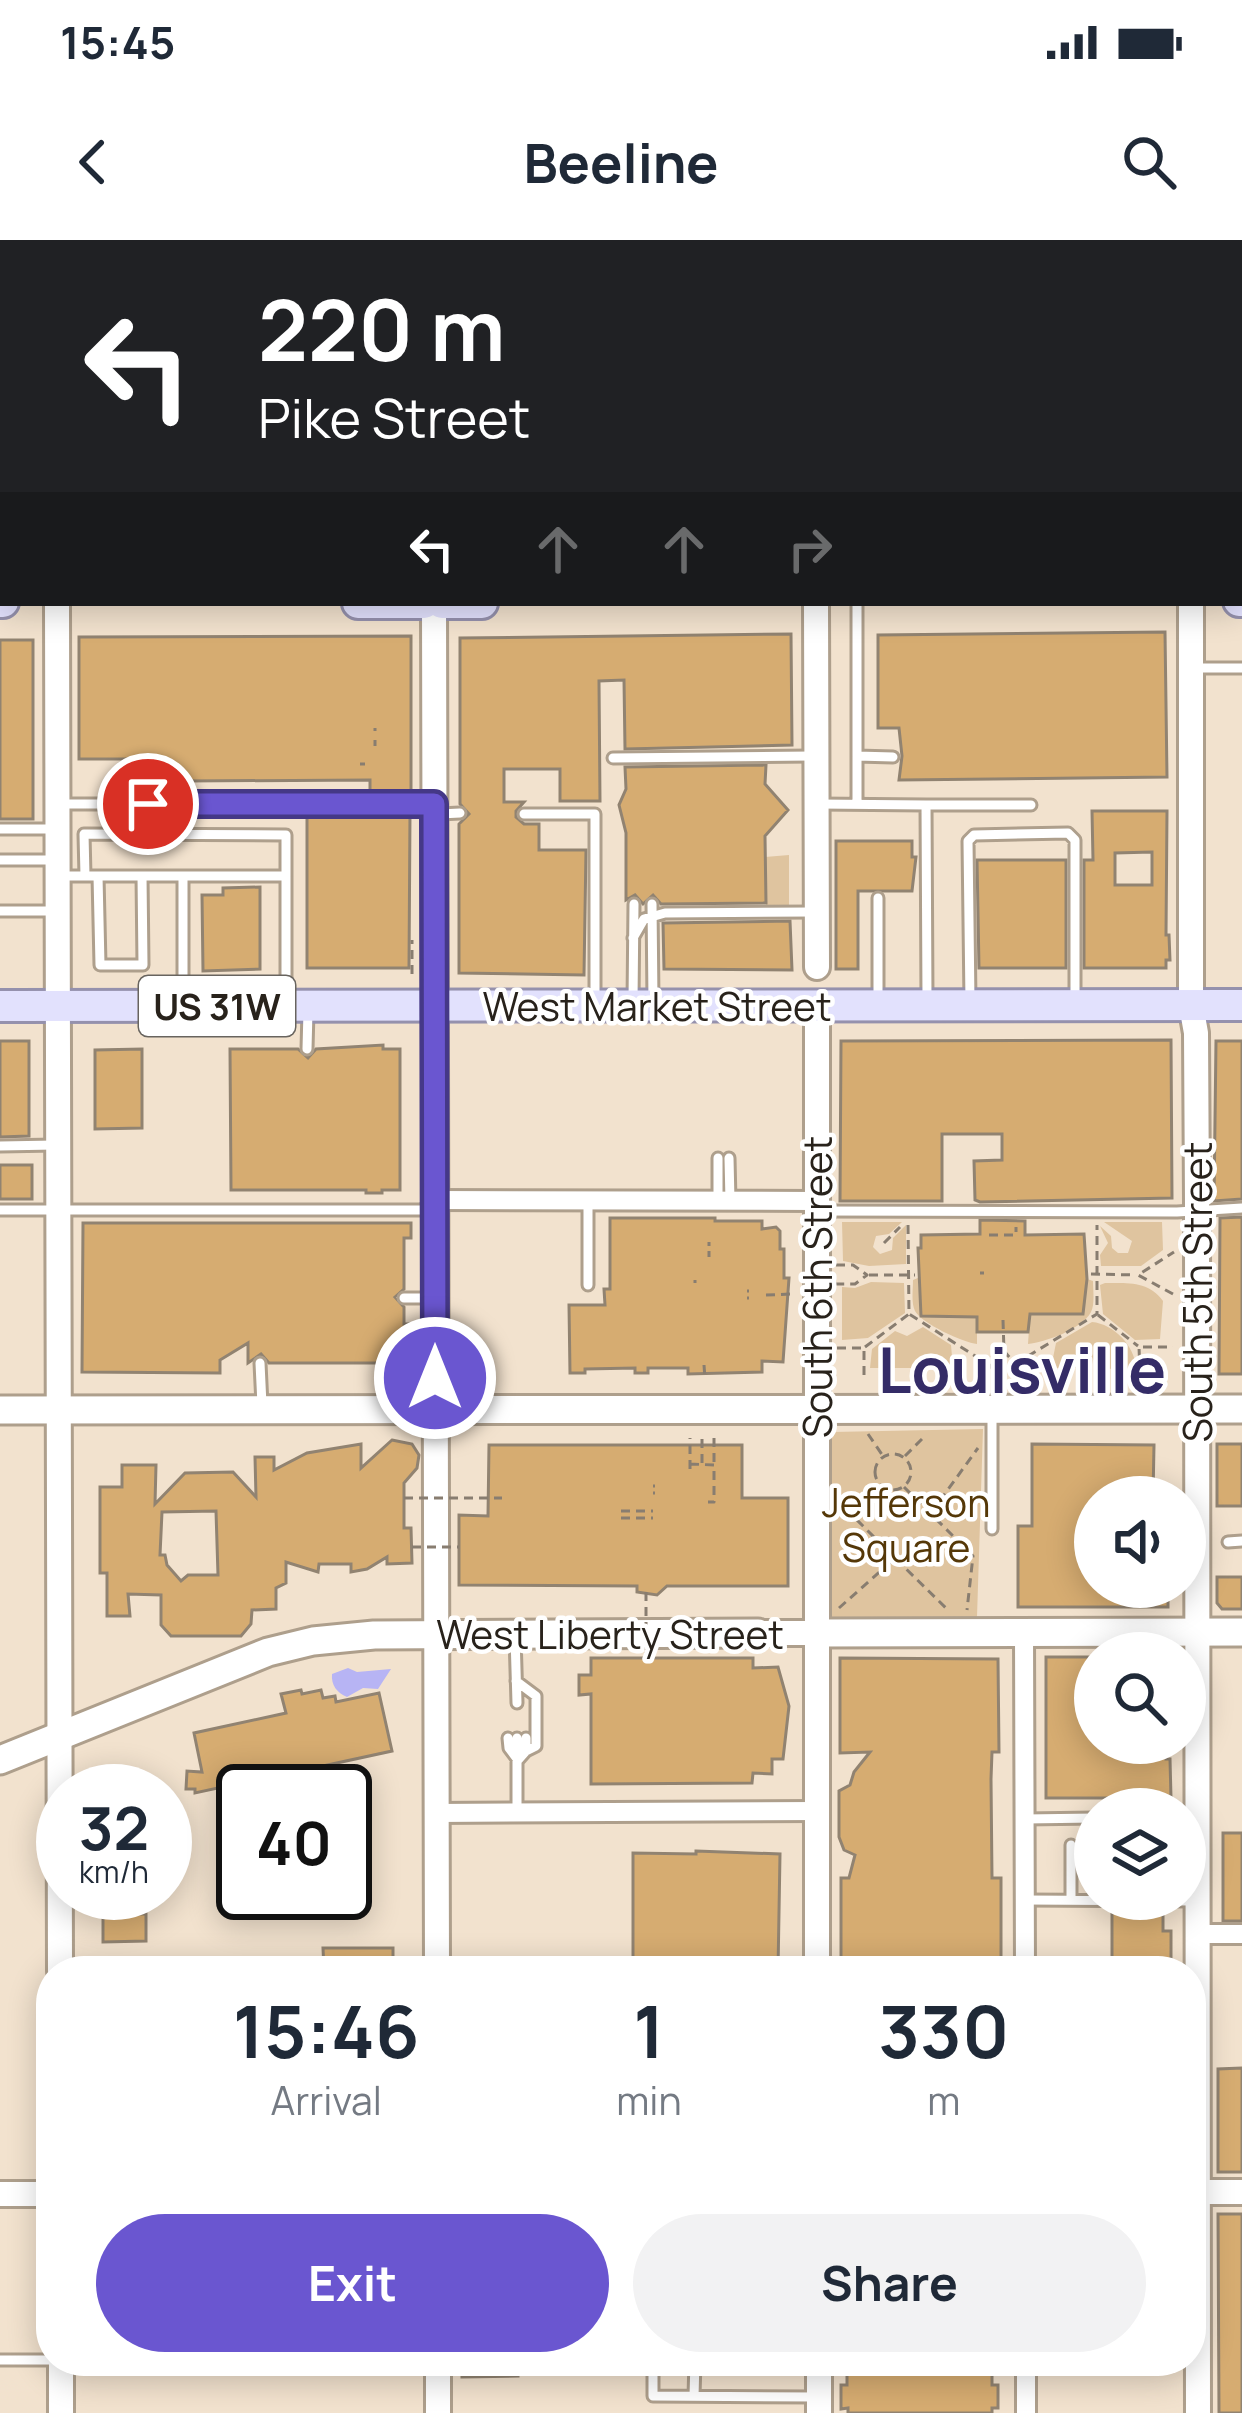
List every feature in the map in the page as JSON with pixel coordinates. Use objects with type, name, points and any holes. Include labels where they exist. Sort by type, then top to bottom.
[{"type":"main road","name":"West Market Street","points":[[0,1006],[1242,1005]]},
{"type":"main road","points":[[0,1410],[818,1409],[989,1422],[1242,1409]]},
{"type":"main road","name":"West Liberty Street","points":[[817,1633],[1074,1632]]},
{"type":"main road","name":"West Liberty Street","points":[[1206,1632],[1242,1632]]},
{"type":"main road","name":"West Liberty Street","points":[[0,1760],[268,1652],[313,1641],[374,1635],[758,1633]]},
{"type":"street","points":[[57,606],[60,1956]]},
{"type":"street","points":[[437,1956],[435,1007],[443,810],[438,606]]},
{"type":"street","name":"South 6th Street","points":[[816,606],[817,1956]]},
{"type":"street","name":"South 5th Street","points":[[1191,606],[1197,1632]]},
{"type":"street","points":[[435,1200],[815,1206]]},
{"type":"street","points":[[1024,1632],[1025,1956]]},
{"type":"street","name":"West Liberty Street","points":[[758,1633],[817,1633]]},
{"type":"street","points":[[436,1813],[817,1811]]},
{"type":"street","name":"South 5th Street","points":[[1198,1920],[1198,1956]]},
{"type":"street","points":[[1198,1934],[1242,1934]]},
{"type":"street","points":[[1206,2192],[1242,2192]]},
{"type":"street","points":[[0,2194],[36,2194]]},
{"type":"street","points":[[61,2376],[61,2413]]},
{"type":"street","points":[[438,2376],[438,2413]]},
{"type":"street","points":[[1026,2376],[1026,2413]]},
{"type":"street","name":"South 5th Street","points":[[1197,2376],[1198,2413]]},
{"type":"lane","points":[[857,606],[857,804]]},
{"type":"lane","points":[[1191,668],[1242,668]]},
{"type":"lane","points":[[613,758],[817,756]]},
{"type":"lane","points":[[857,756],[893,757]]},
{"type":"lane","points":[[817,803],[1031,805]]},
{"type":"lane","points":[[926,805],[927,1006]]},
{"type":"lane","points":[[0,830],[58,816],[443,810]]},
{"type":"lane","points":[[524,814],[595,814],[595,1006]]},
{"type":"lane","points":[[970,1006],[968,841],[974,835],[1068,833],[1075,840],[1075,1005]]},
{"type":"lane","points":[[85,876],[84,834],[286,835],[297,1006],[307,1049]]},
{"type":"lane","points":[[0,860],[85,876],[286,876]]},
{"type":"lane","points":[[98,876],[100,965],[143,965],[142,876]]},
{"type":"lane","points":[[183,876],[183,1006]]},
{"type":"lane","points":[[878,898],[878,1006]]},
{"type":"lane","points":[[634,904],[633,938],[643,1006]]},
{"type":"lane","points":[[652,910],[817,911]]},
{"type":"lane","points":[[633,938],[652,910]]},
{"type":"lane","points":[[643,1006],[652,910]]},
{"type":"lane","points":[[0,911],[58,911]]},
{"type":"lane","points":[[0,1146],[58,1145]]},
{"type":"lane","points":[[723,1158],[724,1201]]},
{"type":"lane","points":[[0,1210],[422,1210],[435,1200]]},
{"type":"lane","points":[[588,1200],[588,1285]]},
{"type":"lane","points":[[815,1206],[1177,1212],[1242,1208]]},
{"type":"lane","points":[[404,1298],[435,1298]]},
{"type":"lane","points":[[260,1363],[262,1409]]},
{"type":"lane","points":[[989,1422],[992,1528]]},
{"type":"lane","points":[[1228,1541],[1242,1541]]},
{"type":"lane","points":[[515,1634],[517,1702]]},
{"type":"lane","points":[[516,1682],[536,1696],[536,1746],[522,1755]]},
{"type":"lane","points":[[517,1813],[522,1755],[517,1738],[508,1748],[522,1755]]},
{"type":"lane","points":[[1025,1819],[1074,1818]]},
{"type":"lane","points":[[1071,1845],[1071,1900]]},
{"type":"lane","points":[[1025,1900],[1074,1900]]},
{"type":"lane","points":[[0,2360],[36,2360]]},
{"type":"lane","points":[[653,2376],[653,2396],[819,2405]]},
{"type":"lane","points":[[694,2376],[694,2396]]},
{"type":"path","points":[[1097,1211],[1097,1314],[1139,1347],[1173,1346]]},
{"type":"path","points":[[835,1348],[864,1348],[909,1314],[908,1219],[884,1243]]},
{"type":"path","points":[[989,1235],[1019,1232],[1018,1225]]},
{"type":"path","points":[[1138,1275],[1174,1252]]},
{"type":"path","points":[[835,1265],[853,1265],[868,1275],[912,1275]]},
{"type":"path","points":[[835,1284],[855,1284],[868,1275]]},
{"type":"path","points":[[1094,1275],[1138,1275],[1174,1294]]},
{"type":"path","points":[[766,1294],[793,1294]]},
{"type":"path","points":[[909,1314],[991,1366]]},
{"type":"path","points":[[1015,1364],[1097,1314]]},
{"type":"path","points":[[1003,1320],[1004,1352],[1028,1379]]},
{"type":"path","points":[[1139,1347],[1140,1373]]},
{"type":"path","points":[[864,1348],[864,1379]]},
{"type":"path","points":[[979,1380],[1004,1352]]},
{"type":"path","points":[[704,1365],[705,1379]]},
{"type":"path","points":[[930,1514],[989,1422]]},
{"type":"path","points":[[868,1434],[883,1456]]},
{"type":"path","points":[[904,1457],[925,1436]]},
{"type":"path","points":[[690,1438],[690,1467],[714,1465]]},
{"type":"path","points":[[702,1438],[702,1465]]},
{"type":"path","points":[[710,1498],[714,1438]]},
{"type":"path","points":[[883,1456],[904,1457],[912,1472],[904,1486],[884,1487],[875,1472],[883,1456]]},
{"type":"path","points":[[904,1486],[973,1556],[967,1610]]},
{"type":"path","points":[[854,1518],[884,1487]]},
{"type":"path","points":[[404,1498],[502,1498]]},
{"type":"path","points":[[836,1500],[948,1610]]},
{"type":"path","points":[[652,1515],[622,1515],[652,1515]]},
{"type":"path","points":[[412,1547],[459,1547]]},
{"type":"path","points":[[838,1609],[895,1558]]},
{"type":"path","points":[[646,1592],[646,1658]]},
{"type":"green space","points":[[789,855],[789,909],[766,906],[765,857]]},
{"type":"green space","points":[[842,1222],[902,1222],[889,1234],[876,1236],[873,1247],[880,1254],[892,1250],[893,1238],[906,1225],[906,1264],[869,1266],[843,1261]]},
{"type":"green space","points":[[1104,1222],[1162,1222],[1163,1250],[1141,1266],[1101,1266],[1100,1255],[1108,1243],[1100,1226],[1111,1236],[1112,1248],[1118,1253],[1128,1253],[1132,1241]]},
{"type":"green space","points":[[918,1278],[921,1316],[977,1317],[977,1344],[943,1332],[919,1316],[912,1296],[913,1280]]},
{"type":"green space","points":[[1087,1279],[1093,1281],[1093,1297],[1086,1318],[1063,1334],[1028,1344],[1030,1314],[1083,1314]]},
{"type":"green space","points":[[904,1283],[905,1313],[868,1338],[842,1340],[842,1287]]},
{"type":"green space","points":[[1137,1284],[1157,1294],[1163,1301],[1160,1339],[1135,1340],[1103,1314],[1100,1285]]},
{"type":"green space","points":[[1092,1322],[1122,1338],[1136,1368],[1104,1369],[1099,1358],[1091,1368],[1051,1368],[1056,1343]]},
{"type":"green space","points":[[923,1327],[951,1345],[953,1368],[870,1368],[872,1349],[895,1331],[907,1336]]},
{"type":"green space","name":"Jefferson Square","points":[[983,1429],[977,1617],[832,1617],[832,1432]]},
{"type":"water","points":[[348,1668],[357,1672],[391,1669],[378,1689],[363,1688],[347,1697],[335,1688],[332,1674]]},
{"type":"building","points":[[1165,632],[1167,777],[899,780],[899,728],[878,728],[878,635]]},
{"type":"building","points":[[791,634],[792,745],[625,749],[624,680],[599,681],[600,801],[560,801],[560,769],[504,769],[504,802],[524,802],[516,817],[524,824],[539,824],[539,850],[586,850],[584,975],[459,973],[459,824],[469,814],[460,804],[460,638]]},
{"type":"building","points":[[411,636],[411,795],[370,795],[370,780],[185,781],[185,793],[162,793],[162,759],[79,759],[79,637]]},
{"type":"building","points":[[0,640],[33,640],[33,819],[0,819]]},
{"type":"building","points":[[766,765],[765,784],[788,810],[765,836],[766,903],[661,904],[653,895],[643,904],[635,895],[626,900],[626,833],[619,805],[626,789],[625,767]]},
{"type":"building","points":[[1092,811],[1167,811],[1170,960],[1166,968],[1084,968],[1084,860],[1093,860]],"holes":[[[1152,852],[1152,885],[1115,885],[1115,853]]]},
{"type":"building","points":[[307,813],[410,813],[409,968],[307,968]]},
{"type":"building","points":[[836,841],[912,841],[912,857],[916,857],[912,891],[858,891],[858,969],[836,969]]},
{"type":"building","points":[[977,860],[1066,860],[1066,968],[979,968]]},
{"type":"building","points":[[260,887],[260,969],[203,971],[202,895],[223,895],[223,888]]},
{"type":"building","points":[[790,921],[792,970],[664,969],[663,923]]},
{"type":"building","points":[[1171,1040],[1172,1198],[980,1202],[975,1200],[974,1161],[1002,1160],[1002,1134],[942,1134],[942,1201],[840,1201],[841,1041]]},
{"type":"building","points":[[0,1041],[29,1041],[29,1136],[0,1137]]},
{"type":"building","points":[[1216,1041],[1242,1041],[1242,1199],[1214,1201]]},
{"type":"building","points":[[383,1045],[383,1049],[400,1049],[400,1190],[231,1190],[230,1049],[298,1049],[308,1058],[316,1049]]},
{"type":"building","points":[[142,1049],[142,1128],[95,1129],[95,1050]]},
{"type":"building","points":[[0,1165],[32,1165],[32,1199],[0,1199]]},
{"type":"building","points":[[1242,1217],[1242,1374],[1219,1374],[1220,1218]]},
{"type":"building","points":[[610,1218],[715,1218],[762,1221],[762,1229],[776,1227],[780,1249],[784,1249],[784,1278],[789,1278],[783,1362],[762,1361],[762,1372],[688,1374],[688,1368],[648,1368],[648,1373],[635,1373],[635,1368],[570,1373],[569,1305],[605,1305],[604,1289],[610,1289]]},
{"type":"building","points":[[980,1220],[1025,1221],[1025,1235],[1084,1234],[1083,1314],[1030,1314],[1028,1332],[977,1332],[977,1317],[921,1316],[921,1235],[980,1234]]},
{"type":"building","points":[[83,1223],[411,1223],[411,1238],[404,1238],[404,1289],[395,1297],[404,1307],[404,1324],[410,1324],[410,1340],[403,1341],[403,1363],[269,1363],[261,1354],[248,1363],[248,1343],[220,1360],[220,1373],[82,1372]]},
{"type":"building","points":[[392,1440],[412,1444],[419,1455],[417,1468],[404,1483],[404,1528],[411,1528],[412,1563],[387,1564],[387,1557],[351,1572],[351,1564],[319,1564],[318,1572],[286,1562],[286,1583],[276,1588],[276,1609],[252,1610],[251,1624],[241,1636],[171,1636],[161,1625],[161,1595],[128,1594],[130,1616],[107,1616],[107,1573],[100,1573],[100,1487],[122,1487],[122,1465],[156,1465],[155,1504],[185,1473],[233,1472],[256,1497],[255,1457],[274,1457],[274,1470],[307,1453],[361,1444],[361,1468]],"holes":[[[216,1511],[218,1575],[188,1575],[181,1581],[165,1555],[160,1555],[162,1512]]]},
{"type":"building","points":[[1032,1444],[1154,1445],[1153,1476],[1074,1476],[1074,1607],[1018,1607],[1018,1526],[1032,1526]]},
{"type":"building","points":[[1217,1444],[1242,1444],[1242,1506],[1217,1506]]},
{"type":"building","points":[[489,1445],[742,1445],[742,1498],[788,1498],[788,1586],[667,1586],[657,1595],[637,1592],[637,1586],[459,1585],[459,1515],[488,1516]]},
{"type":"building","points":[[1217,1577],[1242,1577],[1242,1609],[1222,1609],[1217,1603]]},
{"type":"building","points":[[1046,1657],[1074,1657],[1074,1764],[1170,1764],[1171,1788],[1074,1788],[1074,1798],[1046,1798]]},
{"type":"building","points":[[591,1658],[753,1658],[753,1668],[778,1667],[789,1706],[783,1759],[772,1759],[772,1774],[753,1773],[752,1783],[591,1784],[591,1694],[579,1695],[579,1675],[591,1675]]},
{"type":"building","points":[[840,1658],[998,1659],[999,1752],[992,1752],[991,1779],[992,1878],[1001,1878],[1001,1956],[841,1956],[841,1878],[849,1878],[855,1855],[844,1850],[839,1837],[839,1791],[850,1785],[870,1752],[840,1753]]},
{"type":"building","points":[[321,1690],[323,1698],[335,1696],[336,1702],[379,1693],[392,1751],[332,1764],[216,1764],[216,1788],[195,1793],[192,1771],[202,1772],[194,1733],[286,1713],[281,1694]]},
{"type":"building","points":[[1223,1833],[1242,1833],[1242,1921],[1223,1921]]},
{"type":"building","points":[[633,1853],[780,1854],[778,1956],[633,1956]]},
{"type":"building","points":[[103,1920],[146,1920],[146,1941],[103,1942]]},
{"type":"building","points":[[1112,1920],[1163,1920],[1163,1931],[1171,1931],[1171,1956],[1112,1956]]},
{"type":"building","points":[[323,1948],[393,1948],[393,1956],[323,1956]]},
{"type":"building","points":[[1242,2068],[1242,2172],[1218,2172],[1218,2069]]},
{"type":"building","points":[[1218,2214],[1242,2214],[1242,2413],[1219,2413]]},
{"type":"building","points":[[847,2376],[992,2376],[992,2385],[998,2385],[998,2408],[992,2408],[992,2413],[848,2413],[848,2408],[841,2409],[841,2385],[847,2385]]},
{"type":"district","name":"Louisville","points":[[1022,1369]]},
{"type":"route","points":[[148,804],[434,804],[435,1378]]}]
